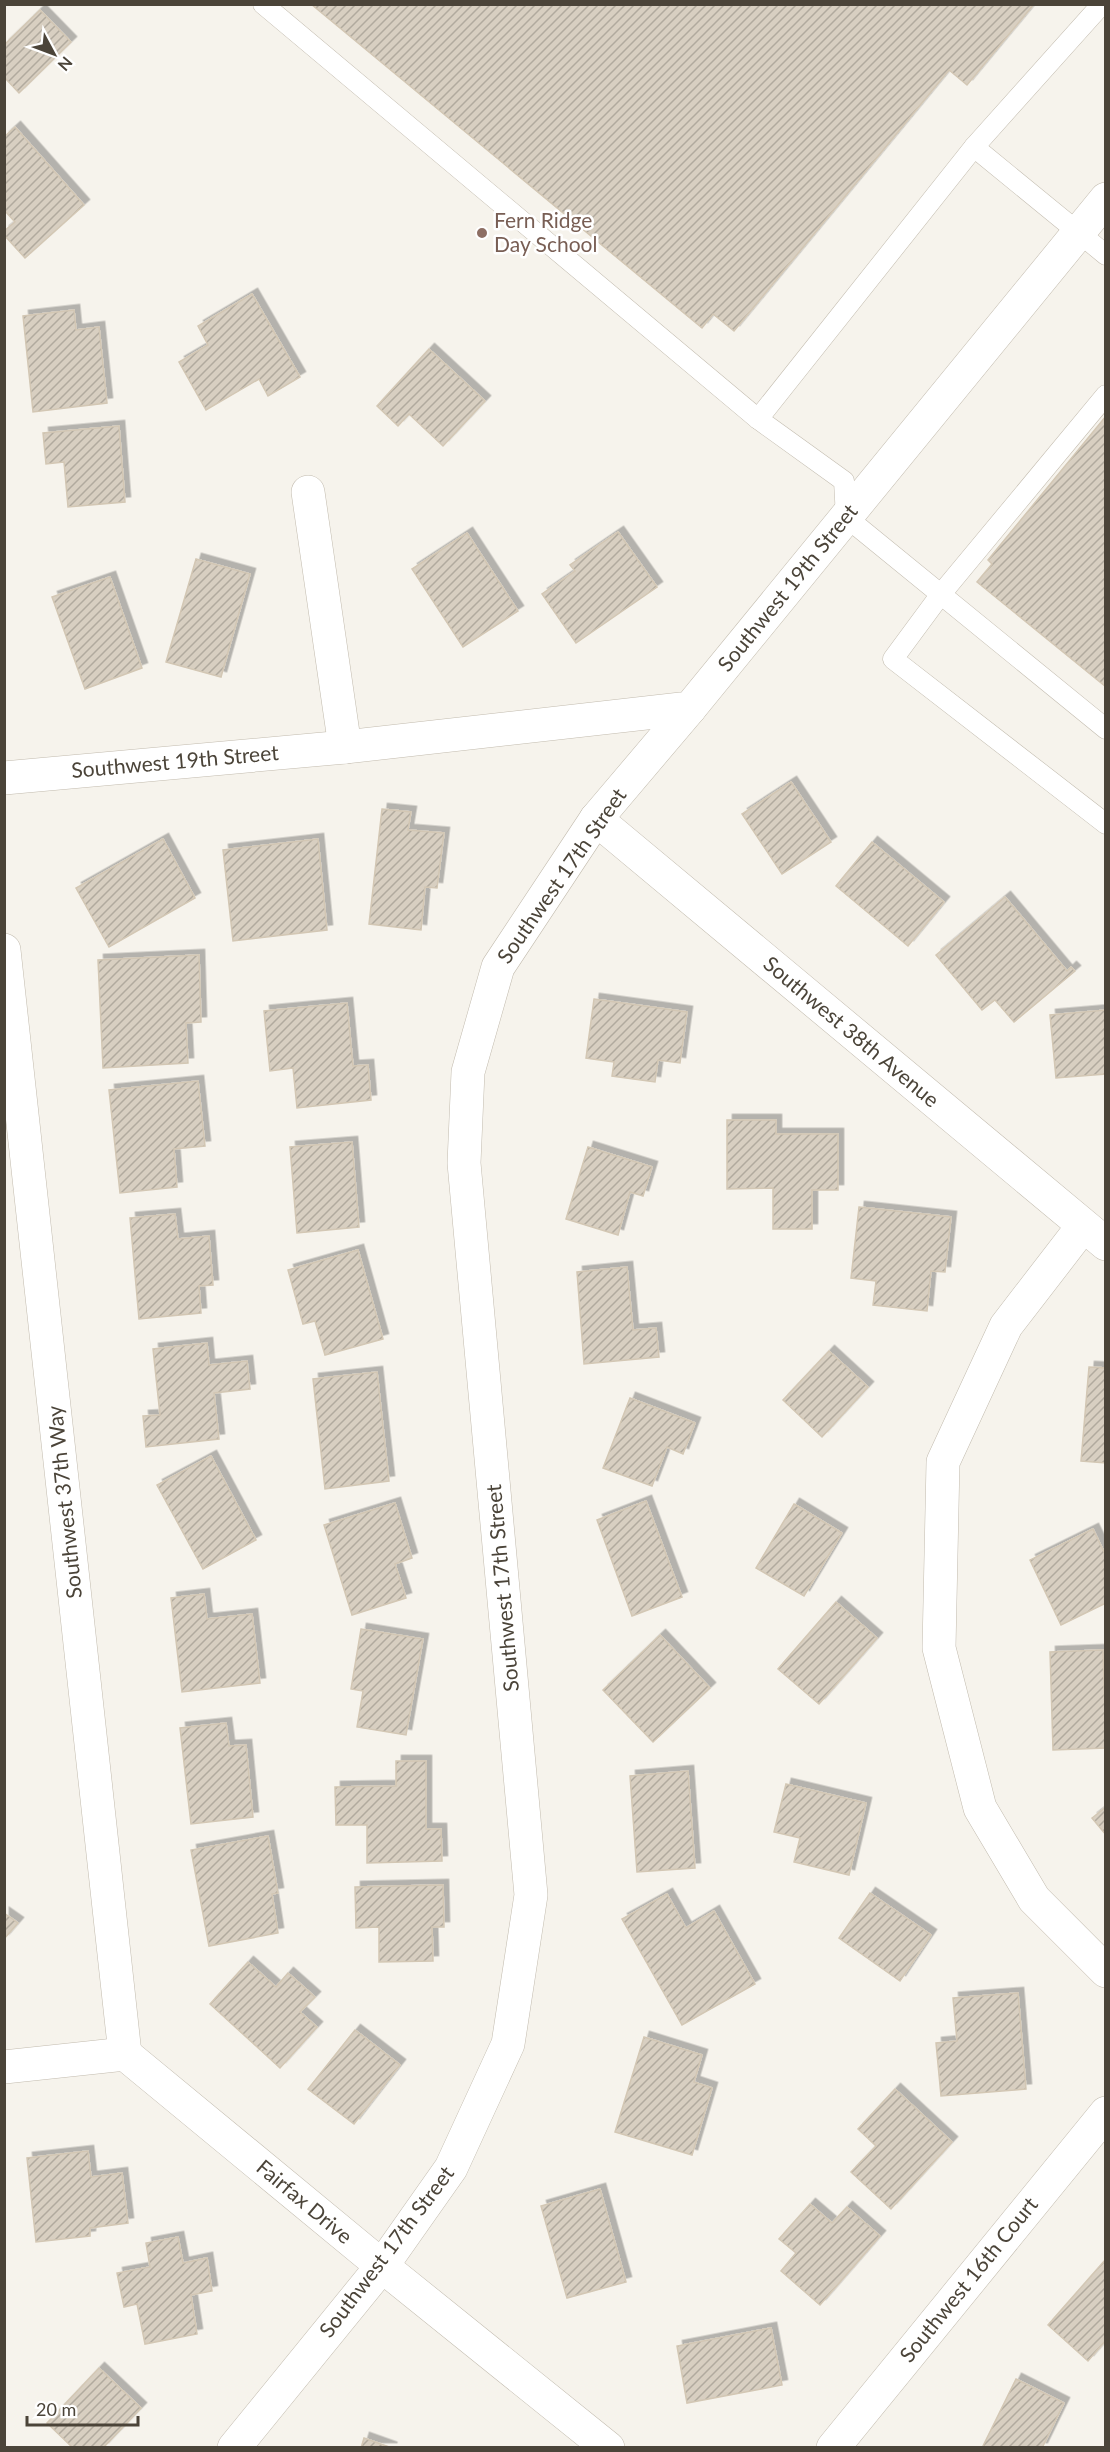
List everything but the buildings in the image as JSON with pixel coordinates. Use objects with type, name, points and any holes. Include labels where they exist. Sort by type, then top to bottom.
[{"type":"street","name":"Southwest 19th Street","points":[[4,778],[345,747],[690,708],[1106,199]]},
{"type":"street","points":[[308,492],[345,747]]},
{"type":"street","name":"Southwest 17th Street","points":[[234,2448],[381,2266],[451,2168],[508,2044],[531,1895],[464,1163],[468,1072],[498,967],[596,819],[690,708]]},
{"type":"street","name":"Southwest 38th Avenue","points":[[596,819],[1094,1235]]},
{"type":"street","name":"Southwest 37th Way","points":[[4,950],[125,2054]]},
{"type":"street","points":[[1094,1235],[1006,1326],[943,1462],[939,1648],[980,1808],[1034,1899],[1106,1971]]},
{"type":"street","points":[[4,2067],[125,2054]]},
{"type":"street","name":"Fairfax Drive","points":[[125,2054],[381,2266],[608,2448]]},
{"type":"street","name":"Southwest 16th Court","points":[[833,2448],[1106,2114]]},
{"type":"lane","points":[[263,4],[758,419],[844,482],[846,517],[1106,729]]},
{"type":"lane","points":[[758,419],[974,147],[1102,4]]},
{"type":"lane","points":[[974,147],[1106,255]]},
{"type":"lane","points":[[1106,395],[941,594],[893,659],[1106,824]]},
{"type":"place","name":"Fern Ridge Day School","points":[[482,233]]}]
